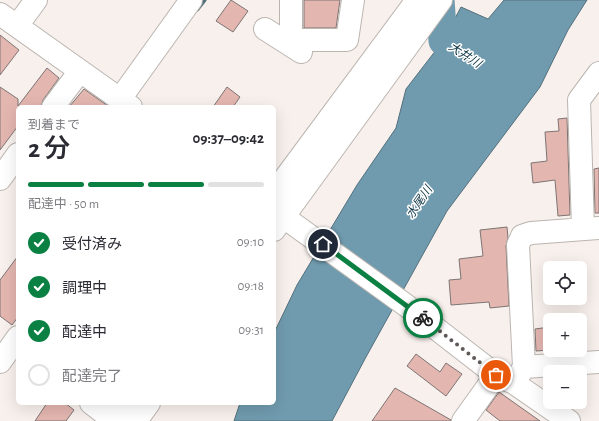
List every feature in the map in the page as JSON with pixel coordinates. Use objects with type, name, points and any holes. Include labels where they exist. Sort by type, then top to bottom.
[{"type":"street","points":[[36,0],[5,18],[124,104],[191,0]]},
{"type":"street","points":[[291,0],[294,46]]},
{"type":"street","points":[[265,29],[294,46],[347,40],[354,0]]},
{"type":"street","points":[[276,190],[417,0]]},
{"type":"street","points":[[441,0],[277,219],[311,236],[407,306],[511,375],[569,421]]},
{"type":"street","points":[[54,105],[80,71]]},
{"type":"street","points":[[511,375],[518,245],[522,236],[531,233],[591,229],[589,100],[599,73]]},
{"type":"street","points":[[0,178],[16,157]]},
{"type":"street","points":[[0,362],[12,340]]},
{"type":"street","points":[[463,421],[511,375],[599,362]]},
{"type":"street","points":[[95,405],[117,415]]},
{"type":"street","points":[[136,421],[148,405]]},
{"type":"water","name":"水尾川","points":[[504,0],[587,0],[568,30],[540,87],[447,211],[332,421],[234,421],[239,405],[276,405],[276,329],[297,285],[357,185],[396,128],[406,89],[443,41],[461,7],[488,19]]},
{"type":"building","points":[[231,0],[248,11],[233,32],[216,21]]},
{"type":"building","points":[[304,0],[340,0],[336,28],[304,28]]},
{"type":"building","points":[[0,35],[19,50],[0,75]]},
{"type":"building","points":[[47,68],[59,78],[43,100],[42,105],[19,105]]},
{"type":"building","points":[[0,87],[18,99],[18,105],[16,105],[16,129],[0,150]]},
{"type":"building","points":[[227,87],[240,97],[234,105],[214,105]]},
{"type":"building","points":[[84,89],[107,105],[71,105]]},
{"type":"building","points":[[567,118],[570,215],[558,216],[555,180],[533,183],[531,163],[547,161],[545,132],[559,131],[558,119]]},
{"type":"building","points":[[599,168],[599,213],[595,213],[594,169]]},
{"type":"building","points":[[507,227],[508,238],[506,246],[509,306],[490,308],[489,302],[451,305],[449,280],[461,279],[459,259],[483,256],[480,230]]},
{"type":"building","points":[[16,259],[16,320],[12,325],[0,316],[0,280]]},
{"type":"building","points":[[543,328],[543,350],[536,351],[535,329]]},
{"type":"building","points":[[416,354],[440,372],[446,363],[462,374],[446,396],[407,366]]},
{"type":"building","points":[[395,388],[451,420],[451,421],[372,421]]},
{"type":"building","points":[[499,392],[540,421],[500,421],[486,410]]},
{"type":"building","points":[[46,405],[68,405],[74,410],[66,421],[35,421]]},
{"type":"waterway","points":[[197,9],[204,0]]},
{"type":"waterway","name":"大井川","points":[[440,0],[443,41],[476,63]]},
{"type":"way so far","points":[[423,318],[496,375]]},
{"type":"route","points":[[323,244],[423,318]]}]
